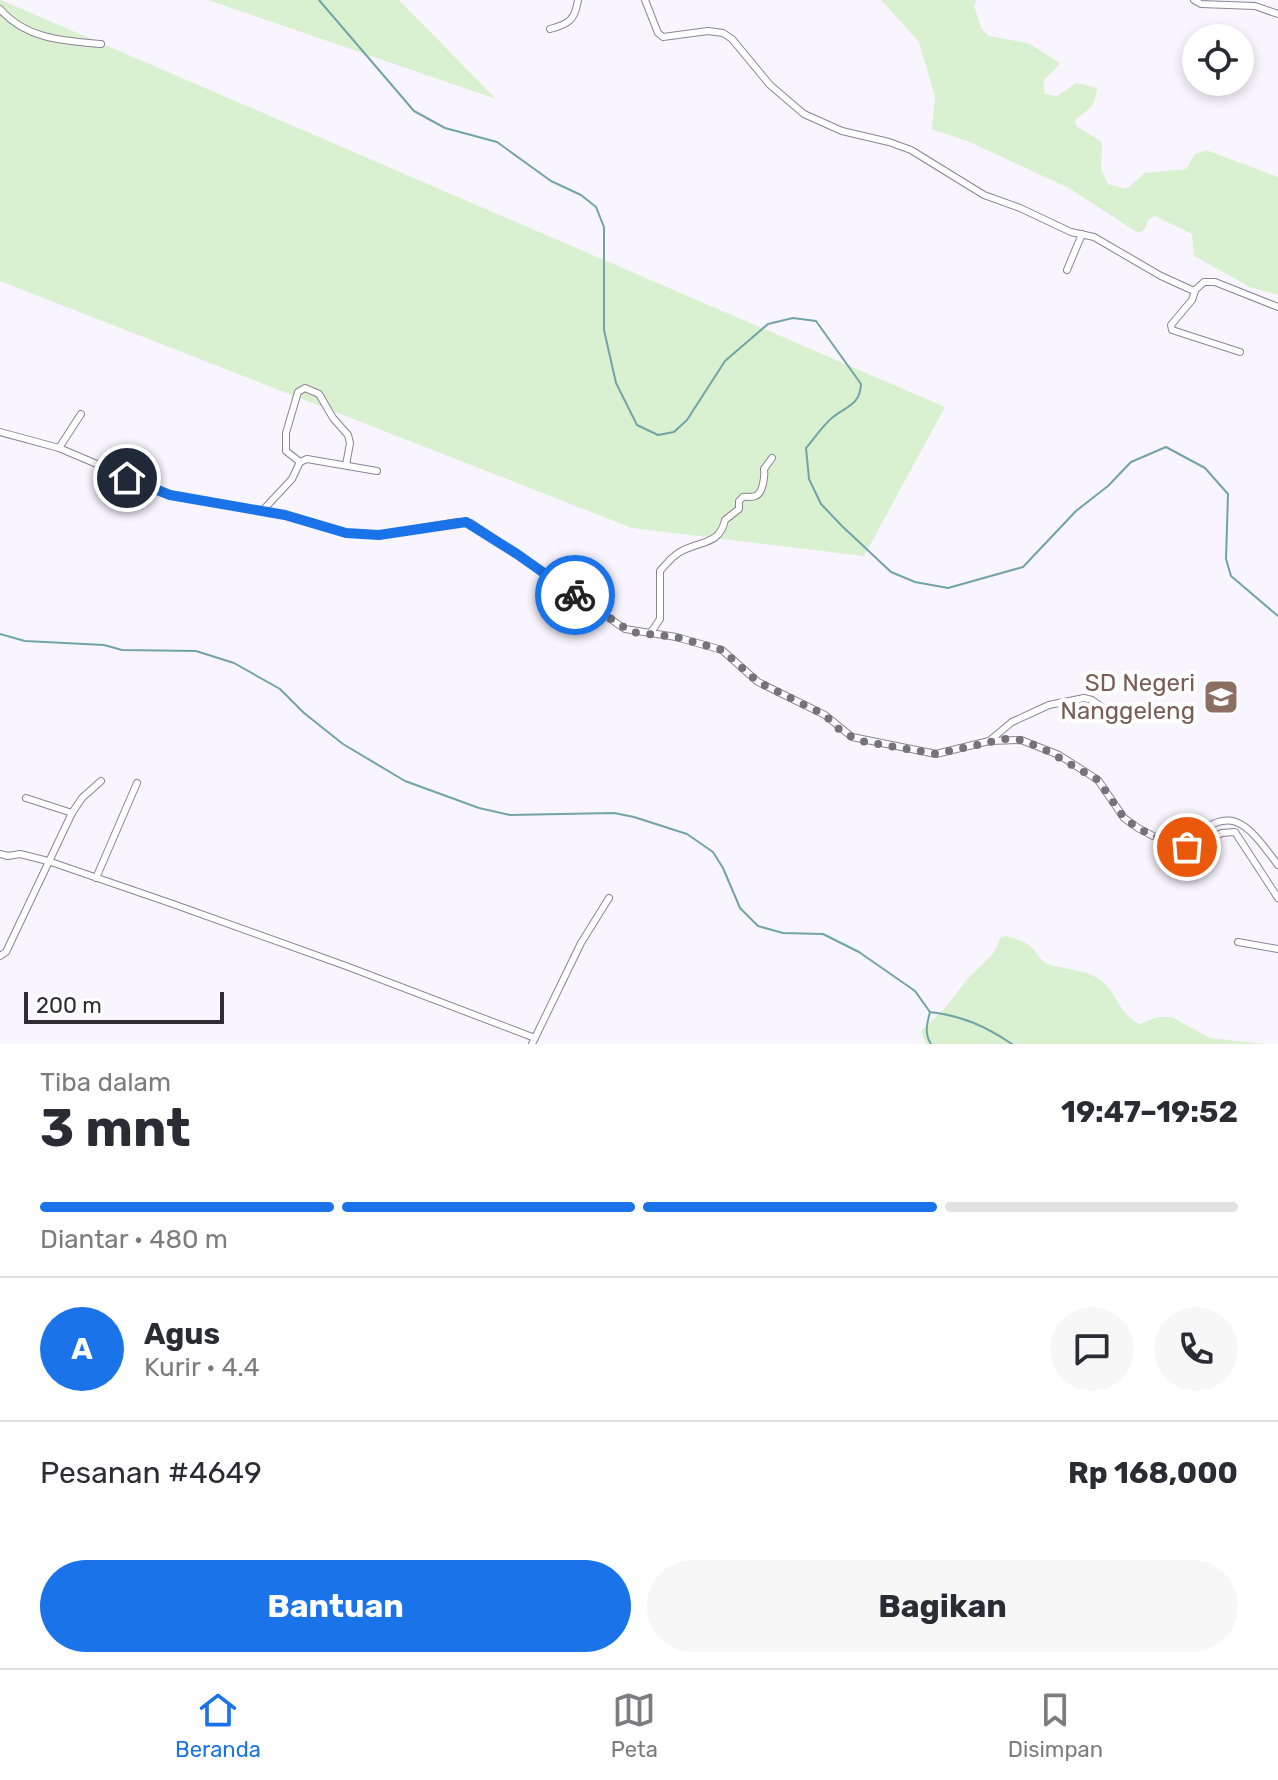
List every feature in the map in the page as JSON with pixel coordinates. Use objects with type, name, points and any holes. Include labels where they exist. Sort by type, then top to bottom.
[{"type":"street","points":[[550,29],[567,24],[574,18],[578,0]]},
{"type":"street","points":[[645,0],[658,33],[663,37],[708,31],[723,33],[732,39],[779,93],[815,119],[842,131],[911,150],[984,195],[1107,243],[1153,272],[1195,291]]},
{"type":"street","points":[[1194,0],[1201,4],[1255,6],[1278,14]]},
{"type":"street","points":[[0,9],[13,22],[33,33],[54,39],[101,44]]},
{"type":"street","points":[[1067,270],[1082,234]]},
{"type":"street","points":[[1240,352],[1172,330],[1171,325],[1204,282],[1210,281],[1278,307]]},
{"type":"street","points":[[300,462],[286,451],[286,433],[298,392],[305,388],[319,394],[333,418],[348,435],[350,443],[346,465]]},
{"type":"street","points":[[59,448],[81,414]]},
{"type":"street","points":[[0,432],[59,448],[159,492],[263,510],[331,530],[364,535],[458,522],[471,523],[625,629],[686,639],[722,650],[758,682],[825,715],[842,732],[861,741],[936,754],[989,741],[1021,740],[1059,755],[1098,780],[1124,818],[1153,836],[1195,847],[1222,833],[1235,832],[1278,898]]},
{"type":"street","points":[[650,634],[660,619],[660,571],[679,553],[715,540],[725,520],[739,509],[739,501],[760,493],[764,469],[772,458]]},
{"type":"street","points":[[263,510],[292,479],[300,462],[307,459],[377,471]]},
{"type":"street","points":[[989,741],[1012,722],[1049,705],[1084,698],[1103,708]]},
{"type":"street","points":[[0,956],[6,952],[72,813],[82,798],[101,781]]},
{"type":"street","points":[[96,878],[137,783]]},
{"type":"street","points":[[26,798],[72,813]]},
{"type":"street","points":[[1183,846],[1205,826],[1215,821],[1231,820],[1241,824],[1278,865]]},
{"type":"street","points":[[0,854],[20,854],[48,861],[346,966],[534,1041],[581,943],[609,898]]},
{"type":"street","points":[[1238,942],[1278,949]]},
{"type":"green space","points":[[0,0],[945,407],[864,556],[632,528],[0,281]]},
{"type":"green space","points":[[208,0],[399,0],[496,99]]},
{"type":"green space","points":[[881,0],[977,0],[974,6],[982,30],[989,36],[1028,43],[1060,63],[1043,82],[1045,94],[1057,96],[1076,83],[1097,88],[1093,103],[1075,120],[1076,126],[1102,142],[1101,169],[1108,184],[1126,189],[1145,173],[1186,169],[1195,154],[1206,150],[1278,177],[1278,295],[1250,287],[1194,256],[1192,234],[1155,216],[1138,233],[1069,188],[967,141],[932,129],[935,97],[919,42]]},
{"type":"green space","points":[[1007,936],[1028,944],[1048,964],[1097,978],[1108,987],[1123,1011],[1140,1024],[1157,1017],[1172,1017],[1210,1038],[1264,1044],[926,1044],[921,1031],[993,954],[1001,937]]},
{"type":"waterway","points":[[319,0],[414,111],[445,128],[497,142],[551,181],[581,195],[596,207],[604,227],[604,330],[616,383],[637,425],[658,435],[674,432],[687,420],[725,361],[768,324],[793,318],[816,321],[861,384],[855,401],[829,420],[806,448],[809,479],[821,504],[891,572],[915,582],[948,588],[1023,567],[1076,511],[1108,486],[1131,462],[1166,447],[1205,468],[1228,494],[1226,559],[1231,576],[1278,616]]},
{"type":"waterway","points":[[0,634],[25,641],[104,645],[122,650],[196,651],[234,663],[280,689],[343,744],[405,781],[479,808],[510,815],[614,813],[687,834],[713,852],[740,908],[758,926],[783,933],[823,934],[859,952],[915,991],[930,1012],[973,1023],[1012,1044]]},
{"type":"waterway","points":[[930,1012],[927,1032],[931,1044]]},
{"type":"way so far","points":[[575,595],[631,632],[676,637],[722,650],[758,682],[825,715],[842,732],[861,741],[936,754],[989,741],[1021,740],[1059,755],[1098,780],[1124,818],[1153,836],[1187,847]]},
{"type":"place","name":"SD Negeri Nanggeleng","points":[[1221,697]]},
{"type":"route","points":[[127,478],[170,495],[263,510],[346,533],[379,535],[458,522],[471,523],[575,595]]}]
